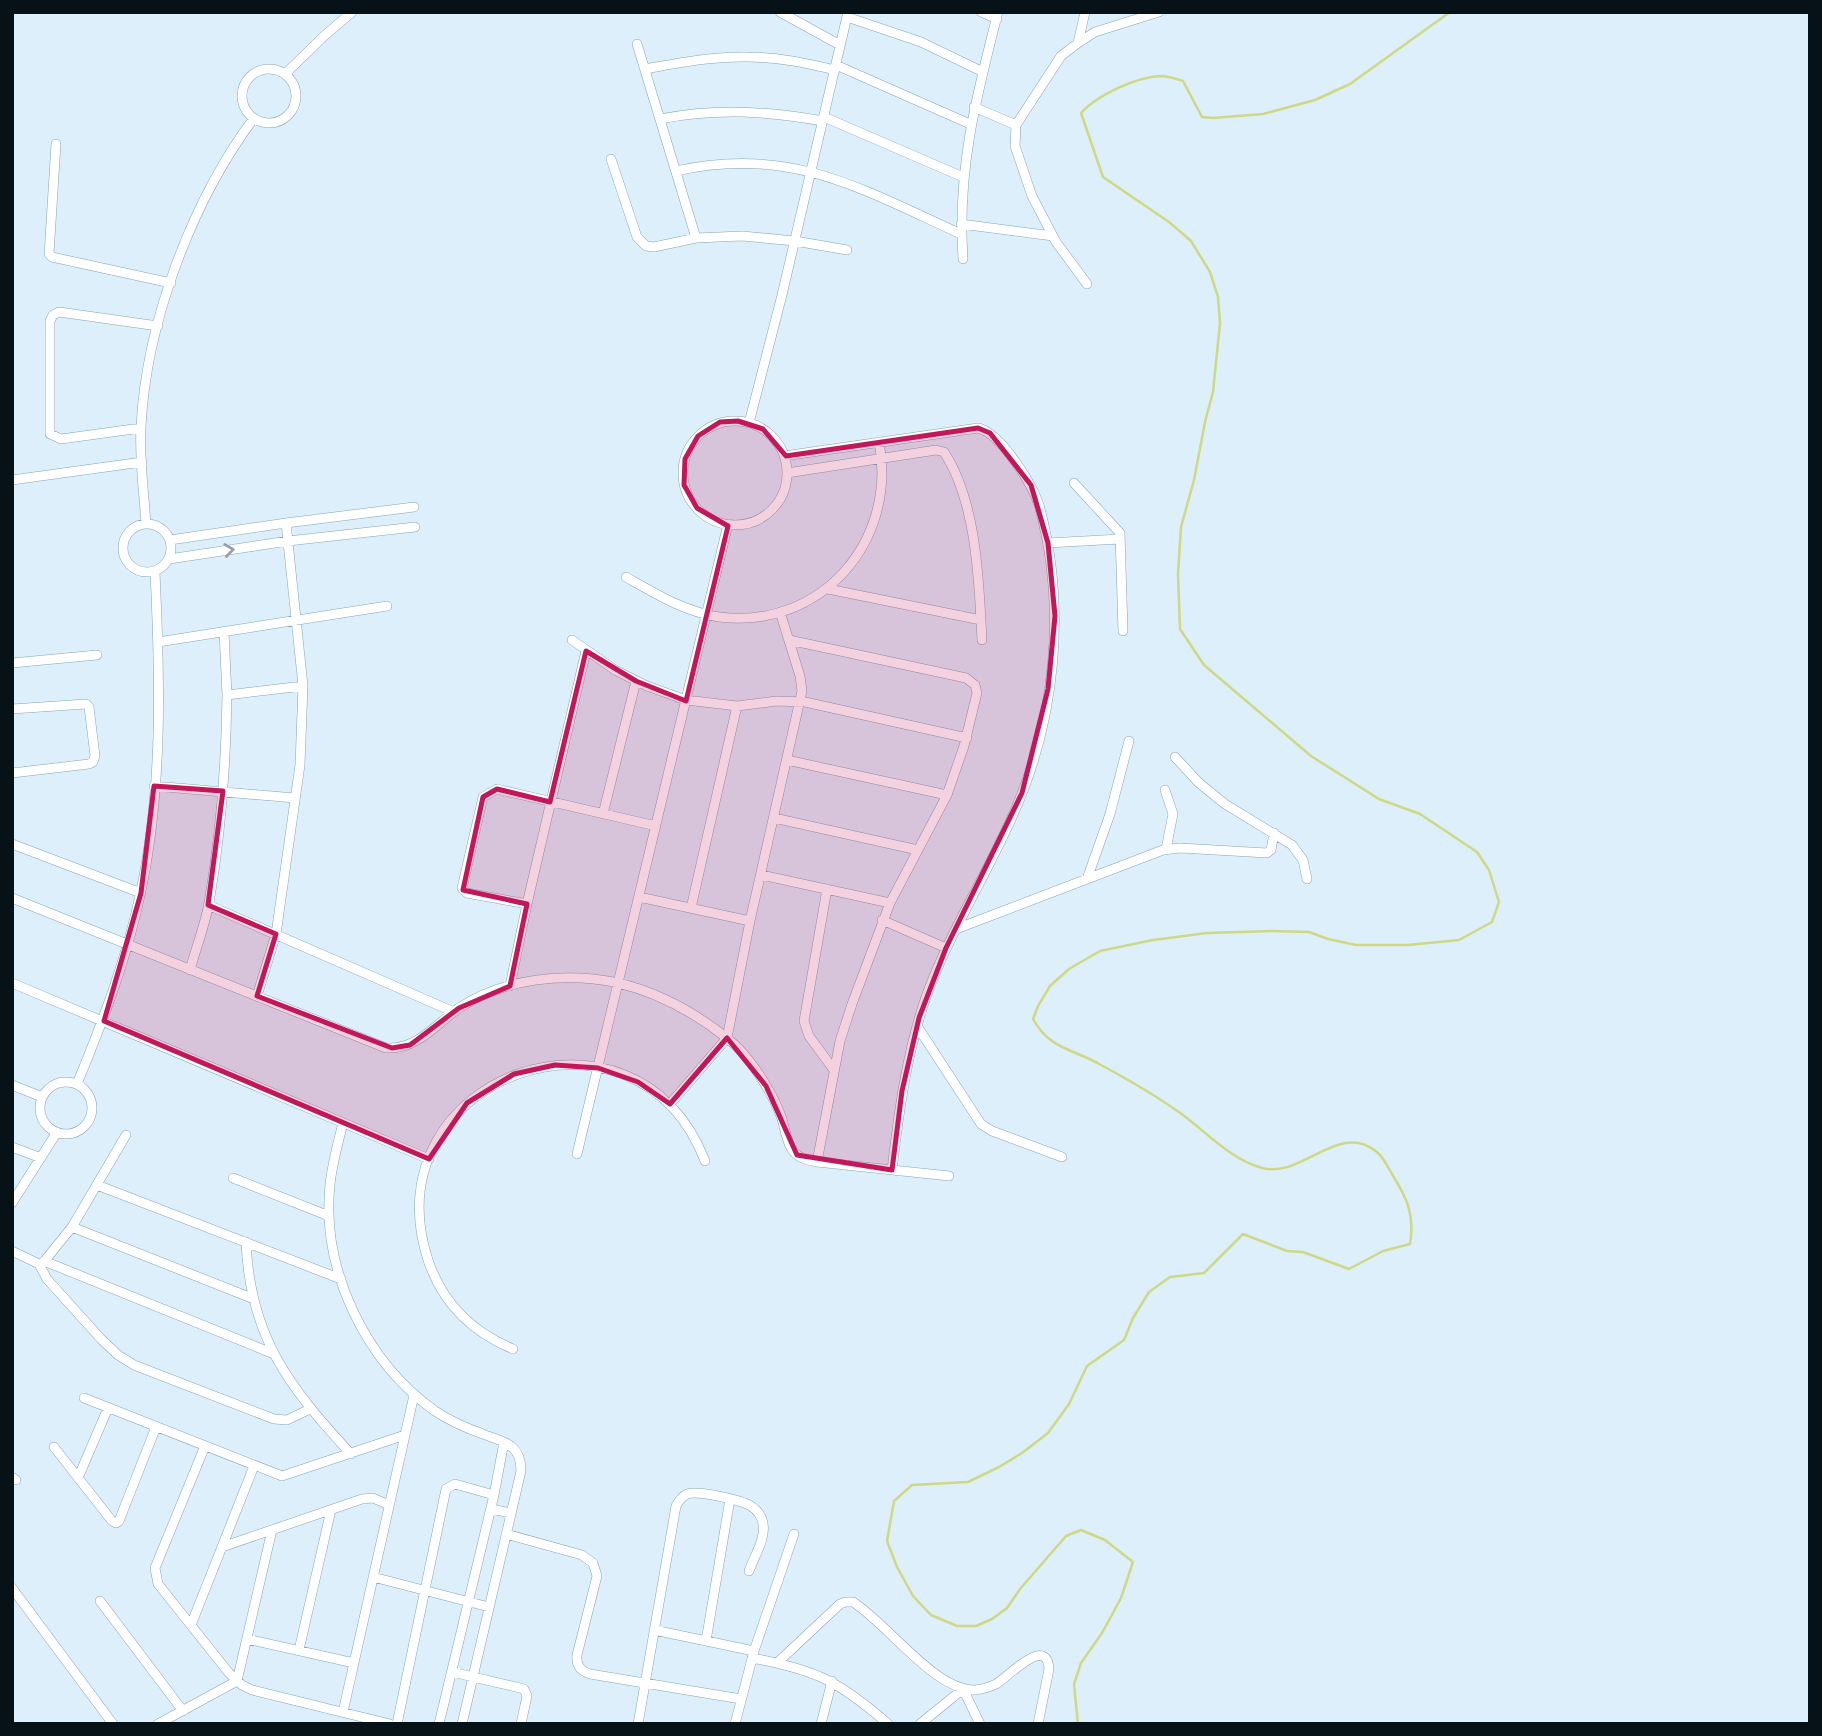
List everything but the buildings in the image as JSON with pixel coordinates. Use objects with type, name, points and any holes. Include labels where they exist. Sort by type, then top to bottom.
[{"type":"street","points":[[285,74],[352,12]]},
{"type":"street","points":[[780,12],[840,45]]},
{"type":"street","points":[[963,259],[963,177],[970,124],[998,16],[981,12]]},
{"type":"street","points":[[1078,43],[1085,12]]},
{"type":"street","points":[[1087,284],[1053,236],[1032,195],[1017,154],[1016,125],[1061,56],[1095,32],[1159,12]]},
{"type":"street","points":[[749,423],[848,15],[921,42],[983,72]]},
{"type":"street","points":[[638,44],[696,238]]},
{"type":"street","points":[[645,69],[701,60],[750,57],[835,67],[970,124]]},
{"type":"street","points":[[260,70],[278,70],[285,74],[296,89],[296,98],[289,115],[273,123],[254,118],[244,106],[242,97],[247,81],[260,70]]},
{"type":"street","points":[[974,107],[1016,125]]},
{"type":"street","points":[[660,119],[734,110],[823,119],[963,177]]},
{"type":"street","points":[[146,524],[141,428],[145,386],[158,326],[189,232],[212,182],[232,147],[254,118]]},
{"type":"street","points":[[56,144],[48,252],[50,256],[171,283]]},
{"type":"street","points":[[611,159],[637,237],[642,244],[654,247],[696,238],[742,236],[847,250]]},
{"type":"street","points":[[676,171],[710,164],[744,163],[811,171],[856,186],[961,229],[1053,236]]},
{"type":"street","points":[[141,428],[61,439],[50,434],[50,321],[53,315],[59,312],[158,326]]},
{"type":"street","points":[[729,421],[749,423],[770,434],[784,456],[787,473],[780,499],[769,512],[754,521],[728,524],[711,519],[692,501],[684,485],[685,459],[698,436],[712,426],[729,421]]},
{"type":"street","points":[[784,456],[978,428],[985,430],[993,436],[1031,485],[1048,543],[1054,592],[1054,641],[1041,730],[1030,771],[1013,815],[946,948],[917,1026],[902,1091],[892,1170]]},
{"type":"street","points":[[626,577],[673,603],[707,614],[744,618],[780,612],[803,604],[828,589],[853,561],[873,524],[883,484],[879,442]]},
{"type":"street","points":[[787,473],[936,450],[946,453],[964,500],[973,538],[979,577],[982,640]]},
{"type":"street","points":[[12,480],[142,462]]},
{"type":"street","points":[[1074,483],[1116,526],[1120,539],[1123,631]]},
{"type":"street","points":[[170,540],[414,508]]},
{"type":"street","points":[[257,996],[276,934],[300,765],[303,686],[286,523]]},
{"type":"street","points":[[577,1154],[728,524]]},
{"type":"street","points":[[169,559],[170,540],[160,528],[138,525],[125,536],[122,553],[125,561],[138,571],[155,572],[169,559],[288,541],[415,527]]},
{"type":"street","points":[[1048,543],[1120,539]]},
{"type":"street","points":[[77,1084],[104,1021],[141,893],[147,859],[158,712],[155,572]]},
{"type":"street","points":[[828,589],[981,620]]},
{"type":"street","points":[[158,642],[387,606]]},
{"type":"street","points":[[670,1104],[727,1038],[750,921],[800,702],[802,684],[780,612]]},
{"type":"street","points":[[190,970],[208,905],[223,791],[227,695],[224,632]]},
{"type":"street","points":[[572,640],[636,681],[686,700],[737,706],[777,701],[800,702],[967,738]]},
{"type":"street","points":[[789,640],[970,680],[977,692],[967,738],[947,794],[882,920],[852,1004],[840,1041],[817,1162]]},
{"type":"street","points":[[510,986],[586,651]]},
{"type":"street","points":[[12,663],[97,655]]},
{"type":"street","points":[[603,814],[636,681]]},
{"type":"street","points":[[227,695],[303,686]]},
{"type":"street","points":[[12,709],[86,704],[89,707],[95,760],[89,764],[12,773]]},
{"type":"street","points":[[691,908],[737,706]]},
{"type":"street","points":[[1087,878],[1110,814],[1129,741]]},
{"type":"street","points":[[1175,757],[1225,804],[1287,841],[1300,855],[1307,879]]},
{"type":"street","points":[[787,760],[947,794]]},
{"type":"street","points":[[154,786],[295,798]]},
{"type":"street","points":[[527,904],[463,890],[483,797],[486,794],[497,789],[656,826]]},
{"type":"street","points":[[1165,790],[1172,814],[1166,849]]},
{"type":"street","points":[[774,818],[918,850]]},
{"type":"street","points":[[956,929],[1166,849],[1265,853],[1270,850],[1274,834]]},
{"type":"street","points":[[12,844],[141,893]]},
{"type":"street","points":[[761,875],[890,903]]},
{"type":"street","points":[[827,889],[804,1021],[809,1036],[834,1070]]},
{"type":"street","points":[[639,897],[750,921]]},
{"type":"street","points":[[12,898],[386,1048],[410,1045],[453,1012],[485,994],[510,986],[554,979],[618,983],[681,1007],[727,1038],[766,1086],[781,1115],[793,1151],[804,1160],[949,1176]]},
{"type":"street","points":[[208,905],[453,1012]]},
{"type":"street","points":[[882,920],[946,948]]},
{"type":"street","points":[[12,983],[429,1159]]},
{"type":"street","points":[[917,1026],[981,1124],[992,1131],[1062,1157]]},
{"type":"street","points":[[513,1349],[489,1338],[460,1314],[443,1293],[431,1270],[423,1244],[419,1215],[421,1189],[429,1159],[440,1136],[458,1113],[478,1094],[501,1080],[527,1070],[555,1065],[598,1068],[638,1082],[670,1104],[688,1127],[705,1161]]},
{"type":"street","points":[[60,1082],[77,1084],[89,1095],[92,1103],[89,1121],[75,1132],[57,1132],[50,1128],[40,1114],[42,1097],[46,1090],[60,1082]]},
{"type":"street","points":[[12,1085],[42,1097]]},
{"type":"street","points":[[343,1123],[330,1185],[329,1216],[332,1247],[341,1279],[358,1321],[382,1361],[414,1395],[439,1414],[514,1448],[521,1465],[462,1724]]},
{"type":"street","points":[[12,1203],[57,1132]]},
{"type":"street","points":[[42,1263],[72,1227],[126,1135]]},
{"type":"street","points":[[12,1147],[41,1158]]},
{"type":"street","points":[[233,1178],[329,1216]]},
{"type":"street","points":[[97,1185],[341,1279]]},
{"type":"street","points":[[72,1227],[254,1299]]},
{"type":"street","points":[[246,1242],[248,1272],[254,1299],[274,1354],[290,1383],[310,1409],[351,1454]]},
{"type":"street","points":[[12,1251],[274,1354]]},
{"type":"street","points":[[42,1263],[47,1279],[101,1339],[127,1361],[274,1419],[287,1420],[310,1409]]},
{"type":"street","points":[[343,1712],[414,1395]]},
{"type":"street","points":[[84,1398],[278,1476],[288,1476],[405,1435]]},
{"type":"street","points":[[78,1478],[108,1408]]},
{"type":"street","points":[[54,1447],[112,1521],[118,1522],[156,1427]]},
{"type":"street","points":[[439,1724],[491,1509],[504,1442]]},
{"type":"street","points":[[205,1447],[155,1572],[158,1584],[237,1681],[252,1690],[390,1724]]},
{"type":"street","points":[[191,1625],[254,1466]]},
{"type":"street","points":[[397,1724],[446,1489],[455,1484],[494,1495]]},
{"type":"street","points":[[638,1724],[678,1502],[685,1495],[694,1492],[730,1499],[755,1508],[763,1523],[763,1535],[749,1571]]},
{"type":"street","points":[[222,1547],[368,1498],[379,1499],[389,1505]]},
{"type":"street","points":[[706,1641],[730,1499]]},
{"type":"street","points":[[491,1509],[511,1513]]},
{"type":"street","points":[[299,1650],[331,1510]]},
{"type":"street","points":[[158,1724],[237,1681],[272,1530]]},
{"type":"street","points":[[506,1534],[582,1555],[590,1559],[596,1567],[597,1576],[577,1655],[577,1663],[586,1673],[741,1699]]},
{"type":"street","points":[[735,1724],[753,1655],[794,1534]]},
{"type":"street","points":[[373,1577],[489,1607]]},
{"type":"street","points":[[12,1588],[113,1724]]},
{"type":"street","points":[[100,1601],[183,1711]]},
{"type":"street","points":[[777,1663],[840,1604],[850,1602],[859,1606],[940,1678],[963,1689],[975,1690],[991,1686],[1028,1659],[1044,1657],[1049,1663],[1049,1670],[1038,1724]]},
{"type":"street","points":[[654,1630],[706,1641],[818,1675],[859,1698],[888,1724]]},
{"type":"street","points":[[247,1639],[354,1663]]},
{"type":"street","points":[[452,1672],[524,1689],[527,1696],[521,1724]]},
{"type":"street","points":[[821,1724],[832,1681]]},
{"type":"street","points":[[920,1724],[963,1689]]},
{"type":"street","points":[[963,1689],[980,1724]]},
{"type":"highlighted area","points":[[738,421],[763,429],[786,456],[978,428],[990,433],[1031,485],[1048,543],[1055,616],[1048,689],[1022,793],[946,948],[919,1018],[902,1091],[892,1170],[797,1155],[766,1086],[727,1038],[670,1104],[638,1082],[598,1068],[555,1065],[514,1074],[467,1103],[429,1159],[104,1021],[141,893],[154,786],[223,791],[208,905],[276,934],[257,996],[392,1048],[410,1045],[459,1008],[510,986],[527,904],[463,890],[483,797],[497,789],[550,802],[586,651],[636,681],[686,701],[728,526],[697,508],[684,485],[685,459],[698,436],[720,422]]},
{"type":"waterway","points":[[1078,1724],[1074,1684],[1081,1663],[1102,1633],[1121,1598],[1133,1562],[1105,1540],[1081,1530],[1066,1536],[1007,1608],[976,1626],[957,1626],[931,1615],[913,1596],[897,1567],[887,1541],[894,1501],[912,1485],[968,1482],[1022,1453],[1048,1433],[1069,1404],[1087,1366],[1124,1340],[1133,1318],[1149,1292],[1170,1277],[1204,1273],[1243,1234],[1287,1251],[1303,1252],[1349,1269],[1383,1251],[1410,1244],[1411,1224],[1402,1191],[1377,1152],[1363,1144],[1349,1143],[1334,1146],[1292,1166],[1277,1169],[1251,1164],[1230,1153],[1153,1095],[1055,1043],[1033,1019],[1038,1006],[1050,986],[1069,969],[1100,951],[1207,933],[1271,931],[1309,932],[1356,945],[1408,945],[1459,940],[1492,922],[1499,902],[1489,870],[1477,852],[1420,814],[1379,799],[1311,756],[1204,665],[1180,629],[1178,574],[1181,527],[1213,392],[1220,323],[1218,297],[1210,272],[1191,241],[1169,222],[1103,177],[1081,113],[1118,88],[1161,76],[1183,81],[1202,117],[1263,114],[1315,100],[1350,84],[1450,12]]}]
